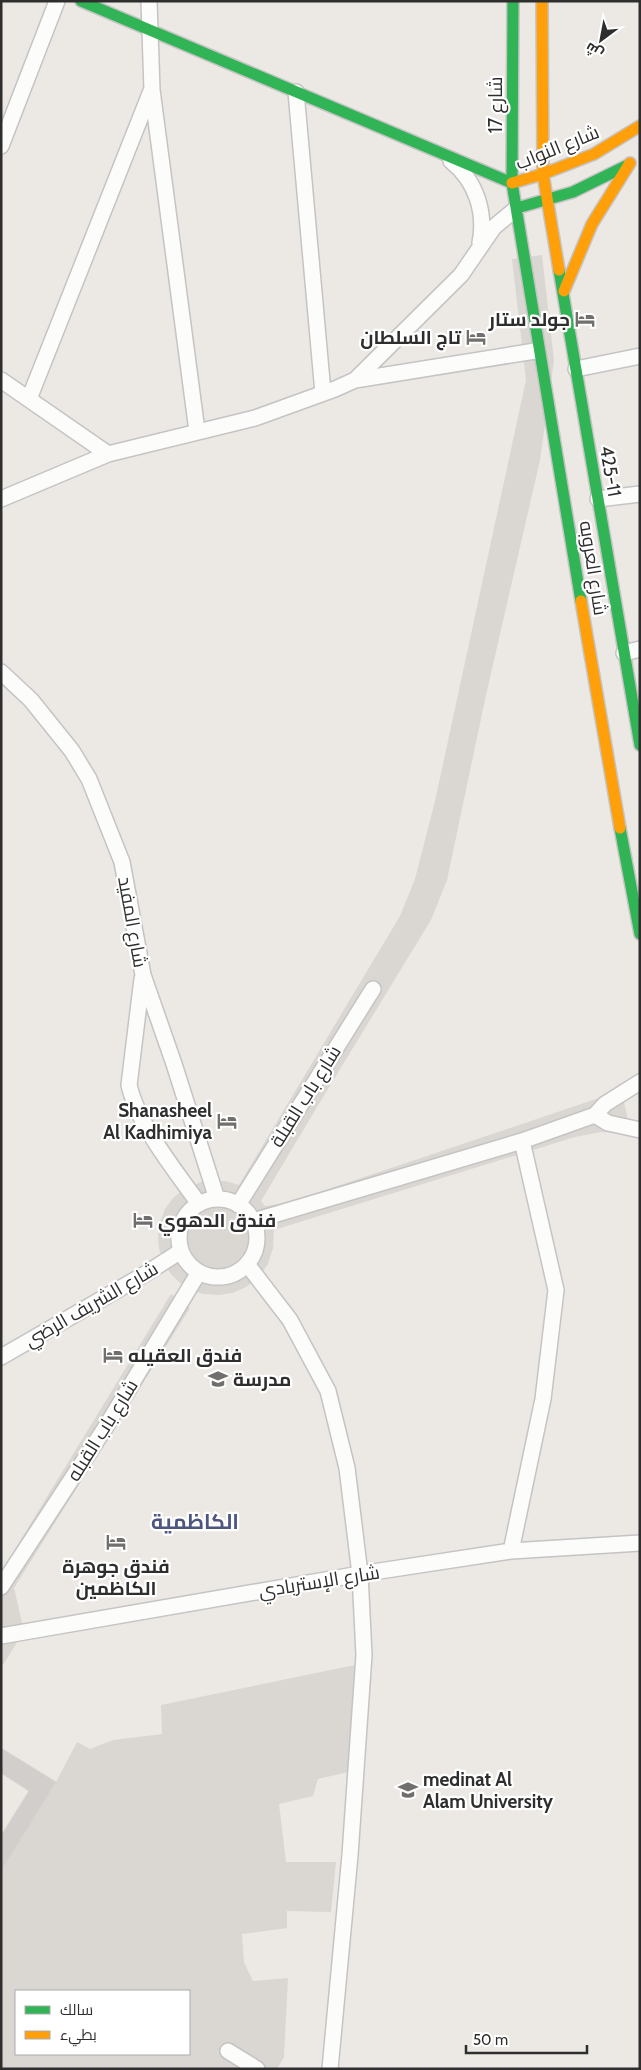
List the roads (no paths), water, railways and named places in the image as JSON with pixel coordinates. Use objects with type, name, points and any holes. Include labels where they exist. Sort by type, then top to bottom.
[{"type":"street","points":[[1,146],[57,1]]},
{"type":"street","points":[[81,1],[512,184]]},
{"type":"street","points":[[149,1],[148,30],[152,90],[197,431]]},
{"type":"street","name":"شارع 17","points":[[513,1],[512,184],[517,208]]},
{"type":"street","points":[[542,1],[543,174],[547,202]]},
{"type":"street","points":[[29,399],[152,90]]},
{"type":"street","points":[[296,92],[323,393]]},
{"type":"street","name":"شارع النواب","points":[[512,184],[594,154],[640,126]]},
{"type":"street","points":[[442,154],[463,171],[472,183],[482,216],[479,247]]},
{"type":"street","points":[[355,380],[461,275],[494,227],[517,208],[547,202],[592,184],[635,160]]},
{"type":"street","points":[[563,294],[575,259],[591,225],[609,193],[635,160]]},
{"type":"street","name":"425-11","points":[[547,202],[640,746]]},
{"type":"street","name":"شارع العروبه","points":[[517,208],[607,758],[640,934]]},
{"type":"street","points":[[1,499],[108,454],[255,418],[355,380],[535,351]]},
{"type":"street","points":[[576,369],[640,356]]},
{"type":"street","points":[[1,380],[108,454]]},
{"type":"street","points":[[598,499],[640,494]]},
{"type":"street","points":[[624,653],[640,649]]},
{"type":"street","name":"شارع المفيد","points":[[1,672],[32,700],[72,751],[89,779],[122,862],[142,976],[174,1064],[217,1199]]},
{"type":"street","points":[[142,976],[130,1085],[132,1098],[140,1115],[199,1204]]},
{"type":"street","name":"شارع باب القبلة","points":[[238,1205],[373,989]]},
{"type":"street","points":[[253,1221],[522,1141],[595,1114],[605,1104],[640,1082]]},
{"type":"street","points":[[595,1114],[608,1123],[640,1130]]},
{"type":"street","points":[[511,1551],[543,1400],[556,1290],[522,1141]]},
{"type":"street","points":[[217,1199],[238,1205],[247,1212],[257,1232],[253,1255],[247,1264],[236,1272],[224,1276],[211,1276],[199,1272],[188,1263],[181,1251],[179,1239],[181,1226],[186,1215],[199,1204],[217,1199]]},
{"type":"street","name":"شارع الشريف الرضي","points":[[1,1357],[145,1274],[181,1251]]},
{"type":"street","points":[[247,1264],[290,1320],[328,1391],[347,1468],[360,1574],[364,1655],[350,1855],[330,2069]]},
{"type":"street","name":"شارع باب القبله","points":[[1,1587],[105,1428],[199,1272]]},
{"type":"street","name":"شارع الإستربادي","points":[[1,1636],[360,1574],[511,1551],[640,1542]]},
{"type":"street","points":[[228,2051],[257,2069]]},
{"type":"place","name":"جولد ستار","points":[[585,319]]},
{"type":"place","name":"تاج السلطان","points":[[476,337]]},
{"type":"place","name":"Shanasheel Al Kadhimiya","points":[[227,1121]]},
{"type":"place","name":"فندق الدهوي","points":[[143,1220]]},
{"type":"place","name":"فندق العقيله","points":[[113,1355]]},
{"type":"place","name":"مدرسة","points":[[218,1379]]},
{"type":"place","name":"فندق جوهرة الكاظمين","points":[[116,1542]]},
{"type":"place","name":"medinat Al Alam University","points":[[408,1790]]},
{"type":"district","name":"الكاظمية","points":[[195,1522]]}]
